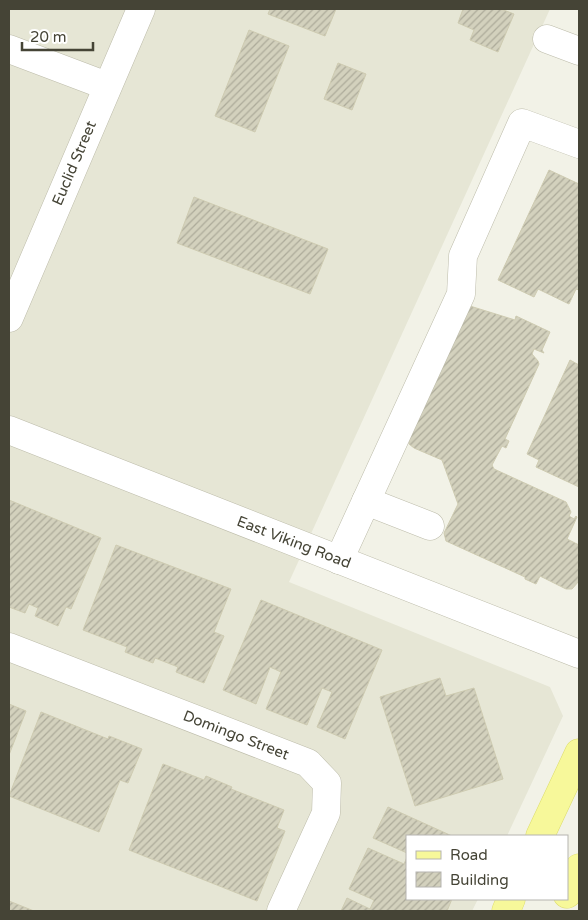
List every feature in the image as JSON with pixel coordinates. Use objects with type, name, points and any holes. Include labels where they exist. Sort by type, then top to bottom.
[{"type":"main road","points":[[540,835],[579,753]]},
{"type":"main road","points":[[568,892],[579,868]]},
{"type":"street","name":"Euclid Street","points":[[9,318],[141,9]]},
{"type":"street","points":[[547,39],[579,51]]},
{"type":"street","points":[[9,49],[107,86]]},
{"type":"street","points":[[339,560],[461,294],[463,256],[522,123],[579,144]]},
{"type":"street","name":"East Viking Road","points":[[9,430],[579,654]]},
{"type":"street","points":[[366,501],[430,526]]},
{"type":"street","name":"Domingo Street","points":[[9,647],[308,763],[327,783],[326,813],[280,911]]},
{"type":"shaded area","points":[[9,9],[550,9],[289,582],[550,687],[563,716],[507,835],[406,835],[406,900],[478,900],[472,911],[9,911]]},
{"type":"building","points":[[270,9],[336,9],[325,36],[268,14]]},
{"type":"building","points":[[463,9],[501,9],[514,14],[498,52],[470,40],[474,30],[458,23]]},
{"type":"building","points":[[249,30],[289,46],[255,132],[215,116]]},
{"type":"building","points":[[338,63],[366,74],[352,110],[324,99]]},
{"type":"building","points":[[549,170],[579,184],[579,290],[576,289],[569,304],[538,289],[534,297],[498,280]]},
{"type":"building","points":[[194,197],[328,249],[310,294],[177,243]]},
{"type":"building","points":[[470,306],[515,320],[516,316],[550,332],[542,350],[544,353],[534,349],[532,354],[539,364],[505,439],[509,441],[506,448],[502,446],[492,465],[494,469],[566,502],[571,512],[569,516],[574,519],[577,517],[567,539],[579,545],[579,581],[572,589],[566,589],[540,576],[536,584],[525,579],[525,577],[446,541],[444,533],[458,504],[442,460],[409,444],[409,439]]},
{"type":"building","points":[[570,360],[579,365],[579,487],[536,467],[539,460],[527,454]]},
{"type":"building","points":[[9,500],[101,538],[71,609],[66,607],[58,626],[35,616],[38,608],[29,604],[25,613],[9,607]]},
{"type":"building","points":[[116,545],[231,589],[214,632],[224,636],[204,683],[176,672],[178,667],[155,658],[153,663],[125,652],[127,647],[83,630]]},
{"type":"building","points":[[261,600],[382,650],[345,739],[317,727],[332,692],[322,688],[307,725],[266,709],[281,672],[270,667],[256,704],[223,690]]},
{"type":"building","points":[[440,678],[446,696],[474,688],[503,779],[415,806],[380,697]]},
{"type":"building","points":[[9,704],[26,711],[9,755]]},
{"type":"building","points":[[41,712],[108,739],[109,736],[142,749],[128,783],[120,780],[99,832],[9,796]]},
{"type":"building","points":[[163,764],[204,780],[206,776],[232,787],[231,789],[284,810],[277,828],[285,831],[257,901],[129,850]]},
{"type":"building","points":[[388,807],[450,835],[406,835],[406,853],[373,838]]},
{"type":"building","points":[[368,848],[404,864],[406,859],[406,900],[452,900],[447,911],[341,911],[347,898],[370,909],[374,900],[349,889]]},
{"type":"building","points":[[9,901],[34,911],[9,911]]}]
